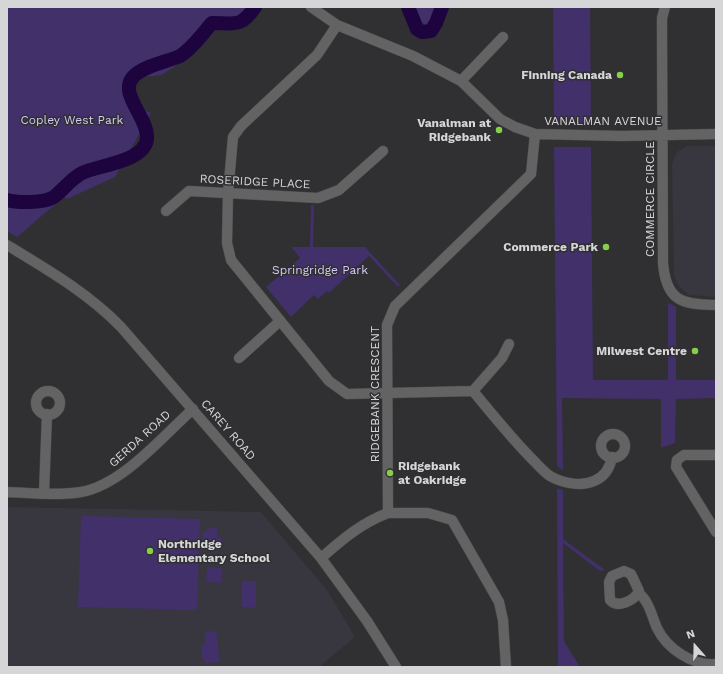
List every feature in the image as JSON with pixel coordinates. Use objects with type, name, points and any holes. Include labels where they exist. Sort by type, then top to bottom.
[{"type":"street","name":"VANALMAN AVENUE","points":[[311,7],[337,25],[413,56],[462,81],[500,119],[515,127],[535,134],[622,136],[716,134]]},
{"type":"street","name":"COMMERCE CIRCLE","points":[[665,7],[662,18],[664,280],[668,289],[681,300],[691,304],[716,305]]},
{"type":"street","points":[[337,25],[317,55],[241,126],[233,137],[228,193],[227,243],[231,260],[329,381],[347,394],[473,392],[502,358],[509,344]]},
{"type":"street","points":[[462,81],[503,37]]},
{"type":"street","name":"RIDGEBANK CRESCENT","points":[[388,513],[387,325],[395,306],[531,174],[535,134]]},
{"type":"street","name":"ROSERIDGE PLACE","points":[[166,211],[189,191],[318,198],[339,190],[382,151]]},
{"type":"street","name":"CAREY ROAD","points":[[7,245],[94,301],[121,327],[321,558],[367,621],[396,667]]},
{"type":"street","points":[[239,358],[280,321]]},
{"type":"street","points":[[473,392],[524,451],[549,475],[570,483],[591,483],[605,473],[610,465],[612,457]]},
{"type":"street","name":"GERDA ROAD","points":[[7,492],[44,493],[82,492],[93,490],[115,479],[193,409]]},
{"type":"street","points":[[44,493],[47,414]]},
{"type":"street","points":[[716,455],[684,455],[677,460],[676,467],[716,532]]},
{"type":"street","points":[[321,558],[353,530],[374,518],[388,513],[428,513],[452,520],[499,602],[503,620],[506,667]]},
{"type":"street","points":[[638,593],[644,597],[658,630],[671,647],[682,655],[710,665]]},
{"type":"shaded area","points":[[687,146],[716,146],[716,297],[689,295],[679,286],[674,276],[672,164],[677,152]]},
{"type":"shaded area","name":"Northridge Elementary School","points":[[7,507],[261,512],[327,590],[355,637],[319,667],[7,667]]},
{"type":"green space","name":"Copley West Park","points":[[7,7],[247,7],[241,19],[237,21],[217,19],[212,21],[207,27],[199,45],[184,59],[163,74],[143,77],[136,81],[132,88],[132,94],[139,108],[151,113],[115,177],[67,199],[64,197],[17,237],[7,231]]},
{"type":"green space","points":[[411,7],[448,7],[436,23],[426,26],[423,23],[418,24]]},
{"type":"green space","points":[[553,7],[590,7],[591,123],[554,123]]},
{"type":"green space","points":[[554,147],[591,147],[593,380],[668,380],[668,303],[676,307],[676,380],[716,380],[716,398],[676,399],[675,443],[661,448],[661,399],[562,398],[563,470],[557,466]]},
{"type":"green space","name":"Springridge Park","points":[[311,205],[314,205],[313,247],[365,247],[400,285],[398,287],[369,256],[329,293],[327,291],[318,299],[314,295],[291,317],[266,287],[300,258],[291,247],[310,247]]},
{"type":"green space","points":[[557,488],[563,490],[563,539],[605,570],[600,571],[563,543],[564,641],[580,667],[558,667]]},
{"type":"green space","points":[[81,516],[200,519],[197,610],[78,607]]},
{"type":"green space","points":[[211,528],[217,528],[217,537],[222,538],[223,542],[220,548],[216,550],[202,549],[203,532]]},
{"type":"green space","points":[[207,567],[222,568],[221,583],[206,582]]},
{"type":"green space","points":[[242,581],[256,581],[256,608],[242,607]]},
{"type":"green space","points":[[216,631],[220,662],[206,663],[202,657],[201,646],[205,643],[205,632]]},
{"type":"waterway","points":[[7,200],[17,202],[48,200],[55,196],[73,179],[82,173],[120,162],[138,153],[144,147],[147,139],[144,123],[131,99],[129,91],[129,84],[133,77],[148,67],[185,53],[212,23],[236,23],[250,14],[255,7]]},
{"type":"waterway","points":[[408,7],[417,29],[422,32],[431,31],[436,23],[442,7]]},
{"type":"place","name":"Finning Canada","points":[[620,75]]},
{"type":"place","name":"Vanalman at Ridgebank","points":[[499,130]]},
{"type":"place","name":"Commerce Park","points":[[606,247]]},
{"type":"place","name":"Milwest Centre","points":[[695,351]]},
{"type":"place","name":"Ridgebank at Oakridge","points":[[390,473]]},
{"type":"place","name":"Northridge Elementary School","points":[[150,551]]}]
